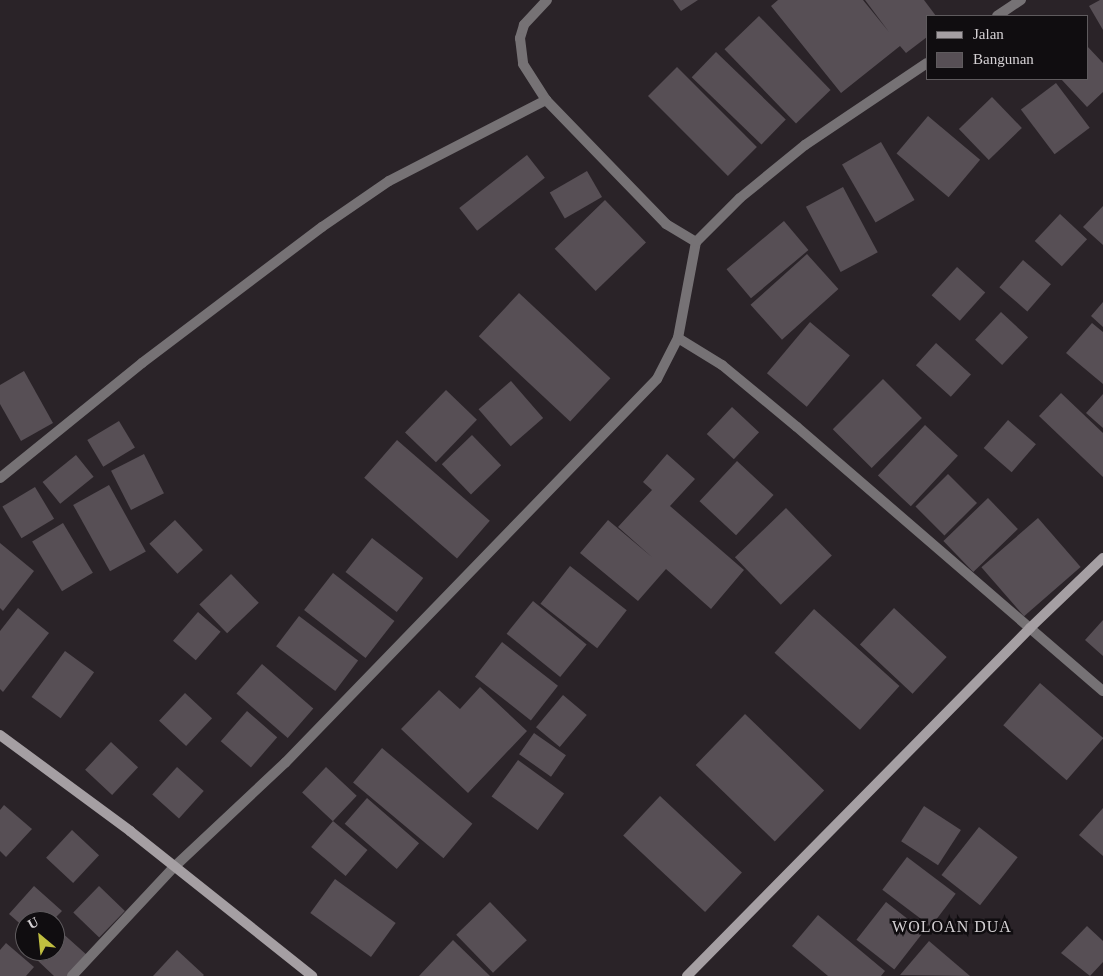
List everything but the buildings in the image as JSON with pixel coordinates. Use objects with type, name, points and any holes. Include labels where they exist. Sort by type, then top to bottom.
[{"type":"main road","points":[[687,976],[1030,628],[1103,558]]},
{"type":"main road","points":[[0,735],[130,831],[172,868],[312,976]]},
{"type":"street","points":[[547,0],[524,25],[520,38],[523,64],[546,100],[666,224],[696,242]]},
{"type":"street","points":[[998,15],[1021,0]]},
{"type":"street","points":[[72,976],[172,868],[285,763],[657,379],[678,338],[696,242],[740,198],[806,145],[926,64]]},
{"type":"street","points":[[0,478],[142,363],[330,222],[389,182],[546,100]]},
{"type":"street","points":[[678,338],[722,365],[1103,691]]},
{"type":"district","name":"WOLOAN DUA","points":[[952,927]]}]
